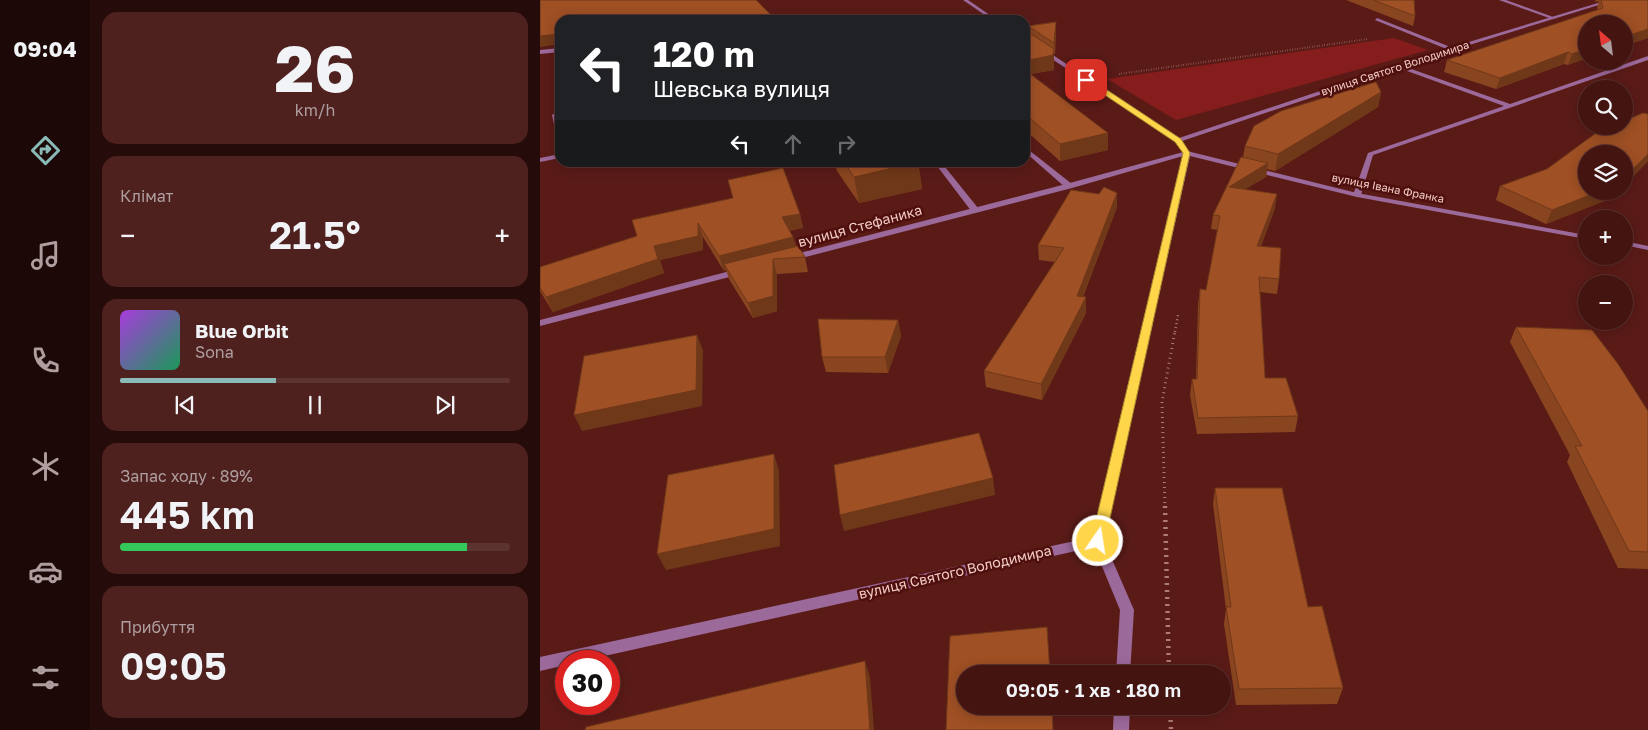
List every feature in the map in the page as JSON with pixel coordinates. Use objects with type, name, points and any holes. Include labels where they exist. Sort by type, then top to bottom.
[{"type":"street","points":[[965,0],[988,15]]},
{"type":"street","points":[[1501,0],[1554,18]]},
{"type":"street","name":"вулиця Святого Володимира","points":[[1178,140],[1398,66],[1613,0]]},
{"type":"street","points":[[1377,19],[1451,49]]},
{"type":"street","points":[[1030,42],[1178,140],[1186,153],[1098,541],[1126,610],[1123,665]]},
{"type":"street","points":[[540,52],[555,50]]},
{"type":"street","points":[[1357,195],[1370,154],[1648,58]]},
{"type":"street","points":[[1398,66],[1510,106]]},
{"type":"street","points":[[1030,153],[1069,186]]},
{"type":"street","name":"вулиця Івана Франка","points":[[1186,153],[1357,195],[1578,236]]},
{"type":"street","name":"вулиця Стефаника","points":[[782,260],[1069,186],[1186,153]]},
{"type":"street","points":[[540,160],[555,157]]},
{"type":"street","points":[[941,167],[975,210]]},
{"type":"street","points":[[1633,246],[1648,248]]},
{"type":"street","points":[[540,323],[743,270]]},
{"type":"street","name":"вулиця Святого Володимира","points":[[540,664],[1098,541]]},
{"type":"street","points":[[1121,730],[1122,715]]},
{"type":"path","points":[[1118,74],[1412,33]]},
{"type":"path","points":[[1169,665],[1162,402],[1178,314]]},
{"type":"path","points":[[1170,715],[1171,730]]},
{"type":"shaded area","points":[[1394,38],[1428,50],[1176,120],[1107,79]]},
{"type":"building","points":[[540,0],[756,0],[771,15],[555,15],[555,34],[540,36]]},
{"type":"building","points":[[1373,0],[1414,0],[1415,16]]},
{"type":"building","points":[[1601,0],[1648,0],[1648,29],[1633,34],[1633,15],[1582,15],[1603,8]]},
{"type":"building","points":[[1578,16],[1578,52],[1572,54],[1568,52],[1500,78],[1447,60]]},
{"type":"building","points":[[1056,22],[1054,43],[1030,27],[1030,26]]},
{"type":"building","points":[[1030,33],[1054,49],[1053,55],[1030,60]]},
{"type":"building","points":[[1030,74],[1108,133],[1060,144],[1030,118]]},
{"type":"building","points":[[1376,82],[1381,92],[1278,154],[1245,146],[1254,126],[1281,111]]},
{"type":"building","points":[[1643,113],[1648,114],[1648,154],[1633,169],[1633,145],[1580,145],[1593,135],[1633,135],[1633,117]]},
{"type":"building","points":[[1578,146],[1578,200],[1552,210],[1500,186],[1547,169]]},
{"type":"building","points":[[1241,157],[1268,163],[1229,187],[1277,194],[1257,246],[1281,248],[1279,279],[1259,277],[1265,378],[1286,378],[1298,416],[1198,418],[1192,379],[1197,379],[1200,289],[1206,290],[1220,216],[1213,215]]},
{"type":"building","points":[[847,167],[897,167],[854,177]]},
{"type":"building","points":[[783,168],[800,214],[782,217],[793,237],[719,256],[698,223],[698,236],[654,246],[658,259],[546,297],[540,288],[540,267],[637,236],[632,220],[733,198],[728,180]]},
{"type":"building","points":[[1104,187],[1117,193],[1077,296],[1086,297],[1041,384],[984,371],[1064,248],[1038,245],[1071,190],[1099,194]]},
{"type":"building","points":[[798,246],[805,257],[773,259],[773,296],[748,303],[724,264]]},
{"type":"building","points":[[818,319],[898,320],[885,357],[822,357]]},
{"type":"building","points":[[1516,327],[1592,330],[1618,364],[1648,411],[1648,552],[1629,551],[1575,446],[1582,446]]},
{"type":"building","points":[[697,335],[696,390],[574,415],[584,356]]},
{"type":"building","points":[[979,433],[993,478],[840,515],[834,465]]},
{"type":"building","points":[[774,454],[774,529],[657,554],[668,475]]},
{"type":"building","points":[[1215,488],[1282,488],[1308,607],[1322,606],[1343,688],[1239,689],[1226,607],[1231,607]]},
{"type":"building","points":[[1047,627],[1049,665],[956,665],[956,715],[1052,715],[1053,730],[946,730],[950,636]]},
{"type":"building","points":[[865,661],[870,730],[585,730],[586,727]]},
{"type":"route","points":[[1086,80],[1178,140],[1186,153],[1098,541]]}]
